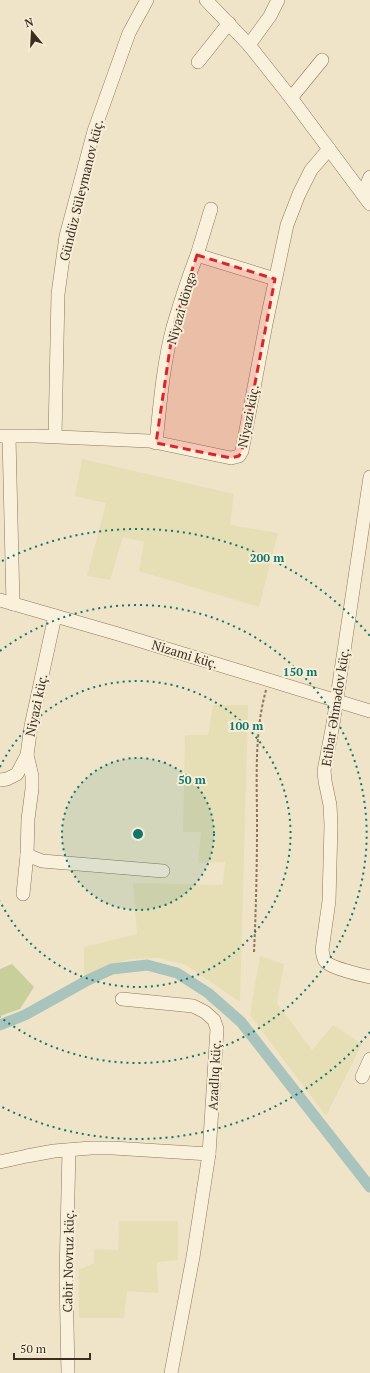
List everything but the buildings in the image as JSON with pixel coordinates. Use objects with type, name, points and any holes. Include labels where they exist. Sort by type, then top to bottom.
[{"type":"street","name":"Gündüz Süleymanov küç.","points":[[54,436],[58,294],[66,236],[94,131],[129,33],[147,0]]},
{"type":"street","points":[[206,0],[250,45],[367,199]]},
{"type":"street","points":[[250,45],[270,16],[278,0]]},
{"type":"street","points":[[198,62],[229,23]]},
{"type":"street","points":[[291,98],[322,60]]},
{"type":"street","name":"Niyazi küç.","points":[[4,437],[54,436],[149,441],[231,458],[238,456],[242,451],[264,332],[287,224],[299,194],[311,170],[329,149]]},
{"type":"street","points":[[367,199],[370,178]]},
{"type":"street","points":[[197,254],[211,209]]},
{"type":"street","name":"Niyazi döngə","points":[[156,443],[164,372],[173,328],[197,254],[276,279]]},
{"type":"street","points":[[4,437],[13,604]]},
{"type":"street","name":"Etibar Əhmədov küç.","points":[[370,477],[324,772],[330,805],[331,825],[329,901],[322,950],[326,963],[370,976]]},
{"type":"street","name":"Nizami küç.","points":[[0,600],[370,710]]},
{"type":"street","name":"Niyazi küç.","points":[[0,780],[7,779],[17,774],[27,755],[31,726],[55,616]]},
{"type":"street","points":[[23,894],[27,855],[28,818],[32,789],[32,776],[27,755]]},
{"type":"street","points":[[27,855],[42,861],[162,871]]},
{"type":"street","name":"Azadlıq küç.","points":[[122,999],[192,1006],[205,1012],[214,1020],[217,1029],[209,1154],[193,1257],[171,1373]]},
{"type":"street","points":[[362,1077],[370,1058]]},
{"type":"street","points":[[0,1162],[27,1156],[92,1148],[209,1154]]},
{"type":"street","name":"Cabir Novruz küç.","points":[[68,1373],[66,1276],[69,1150]]},
{"type":"path","points":[[254,952],[257,886],[257,744],[261,710],[269,680]]},
{"type":"highlighted area","points":[[197,255],[275,279],[242,451],[239,456],[231,458],[156,443],[173,328]]},
{"type":"shaded area","points":[[82,459],[234,494],[230,525],[278,533],[259,607],[139,571],[144,542],[123,537],[110,580],[87,576],[106,503],[75,496]]},
{"type":"shaded area","points":[[213,705],[248,705],[240,1002],[186,965],[159,958],[130,959],[84,975],[84,947],[137,934],[133,883],[223,885],[225,862],[198,863],[201,832],[183,832],[185,735],[208,735]]},
{"type":"shaded area","points":[[260,956],[284,964],[277,1003],[312,1050],[333,1025],[362,1044],[326,1116],[250,1015]]},
{"type":"shaded area","points":[[119,1221],[178,1221],[178,1260],[157,1262],[158,1293],[127,1291],[124,1318],[79,1318],[79,1270],[94,1263],[94,1249],[118,1250]]},
{"type":"green space","points":[[12,964],[34,987],[20,1009],[0,1016],[0,969]]},
{"type":"waterway","points":[[0,1025],[25,1015],[88,980],[112,969],[147,965],[177,973],[208,993],[241,1022],[370,1187]]}]
